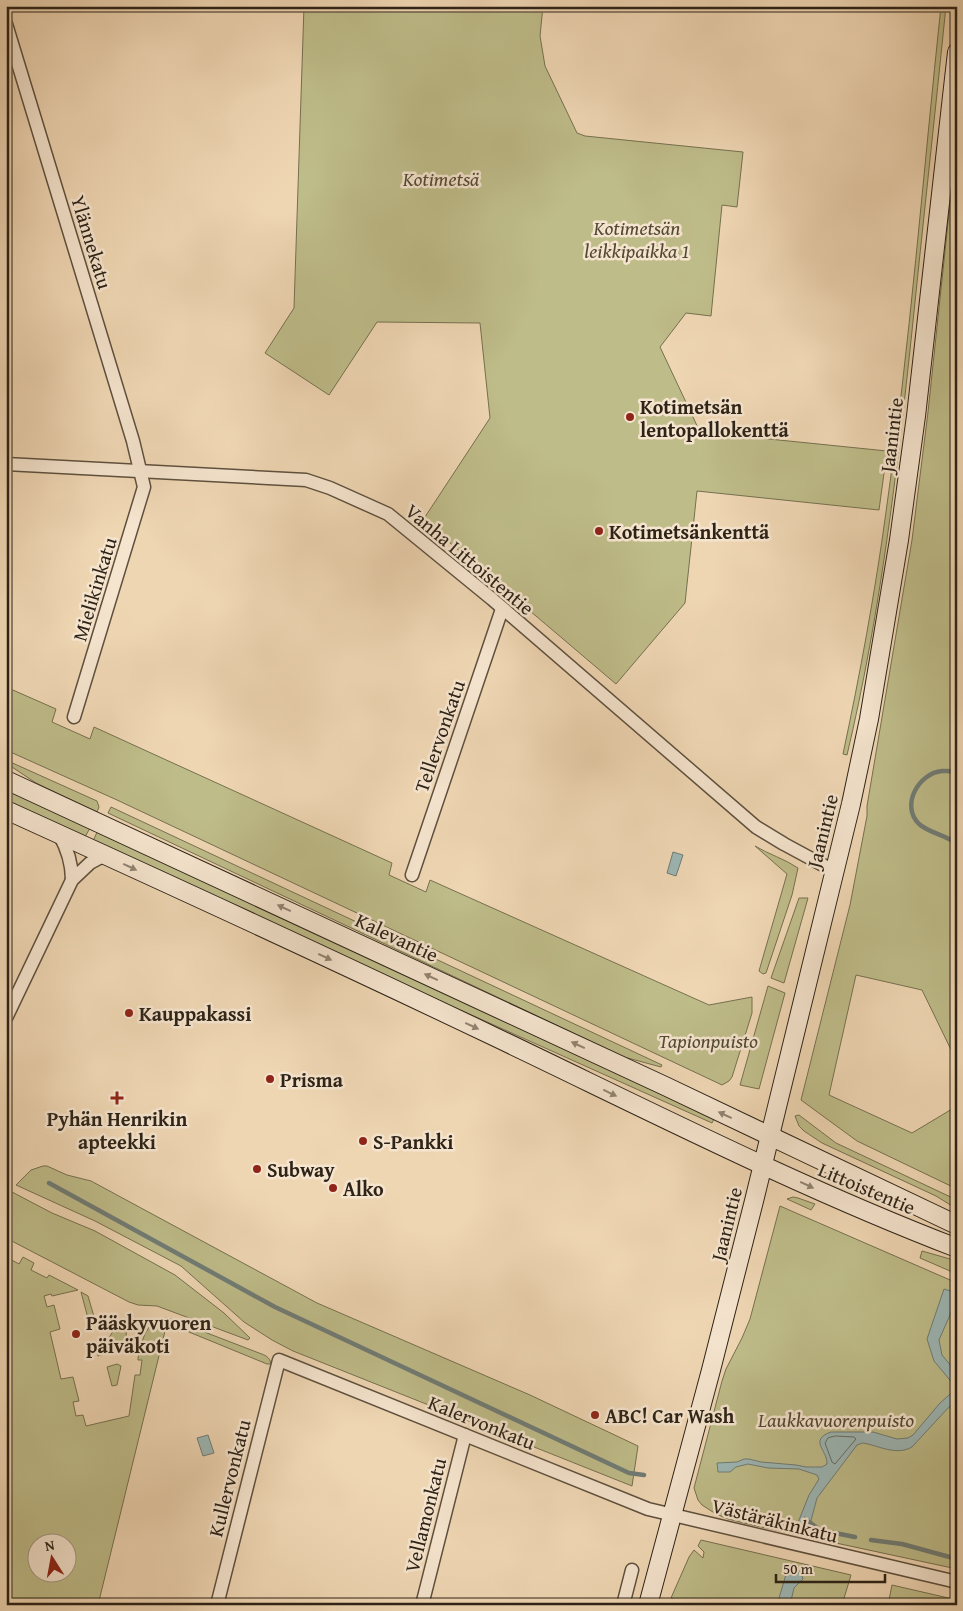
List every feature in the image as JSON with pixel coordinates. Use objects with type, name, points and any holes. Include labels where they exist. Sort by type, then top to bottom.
[{"type":"main road","name":"Jaanintie","points":[[648,1605],[717,1348],[851,804],[868,719],[900,540],[916,416],[957,52]]},
{"type":"main road","name":"Kalevantie","points":[[6,780],[769,1136]]},
{"type":"main road","points":[[6,810],[486,1032],[762,1165]]},
{"type":"main road","name":"Littoistentie","points":[[769,1136],[957,1225]]},
{"type":"main road","name":"Littoistentie","points":[[762,1165],[871,1215],[957,1248]]},
{"type":"street","name":"Ylännekatu","points":[[6,24],[133,441],[140,472]]},
{"type":"street","name":"Vanha Littoistentie","points":[[6,464],[306,480],[330,488],[388,514],[756,827],[834,870]]},
{"type":"street","name":"Mielikinkatu","points":[[74,718],[144,487],[140,472]]},
{"type":"street","name":"Tellervonkatu","points":[[412,875],[502,609]]},
{"type":"street","points":[[59,834],[68,854],[72,869],[72,880]]},
{"type":"street","points":[[6,1018],[72,880],[90,863],[105,855]]},
{"type":"street","name":"Kalervonkatu","points":[[278,1360],[648,1509],[672,1514]]},
{"type":"street","name":"Kullervonkatu","points":[[217,1605],[278,1360]]},
{"type":"street","name":"Vellamonkatu","points":[[422,1605],[465,1435]]},
{"type":"street","name":"Västäräkinkatu","points":[[672,1514],[957,1582]]},
{"type":"street","points":[[623,1605],[632,1570]]},
{"type":"green space","name":"Kotimetsä","points":[[304,6],[543,6],[540,36],[545,66],[577,133],[585,136],[743,152],[737,207],[722,205],[711,316],[686,313],[660,347],[700,432],[887,451],[879,510],[697,491],[685,603],[616,684],[423,520],[490,418],[480,323],[377,322],[329,395],[265,353],[294,308]]},
{"type":"green space","points":[[941,6],[946,6],[894,491],[869,650],[847,755],[843,754],[872,603],[895,449]]},
{"type":"green space","points":[[957,138],[957,1062],[922,990],[856,975],[829,1095],[912,1133],[957,1106],[957,1189],[857,1141],[801,1100],[850,905],[867,816],[867,806],[912,540],[928,412]]},
{"type":"green space","name":"Tapionpuisto","points":[[6,687],[56,709],[52,722],[90,739],[94,727],[392,863],[389,875],[426,892],[430,880],[709,1005],[752,997],[752,1013],[732,1077],[722,1085],[117,800],[6,750]]},
{"type":"green space","points":[[8,761],[97,801],[99,807],[97,812],[36,783],[6,763]]},
{"type":"green space","points":[[6,787],[91,826],[85,837],[6,801]]},
{"type":"green space","points":[[111,807],[662,1065],[661,1067],[624,1057],[108,813]]},
{"type":"green space","points":[[98,830],[714,1119],[712,1123],[318,946],[93,841]]},
{"type":"green space","points":[[755,846],[798,868],[792,895],[766,973],[763,974],[759,971],[787,874]]},
{"type":"green space","points":[[799,898],[808,898],[784,983],[771,978]]},
{"type":"green space","points":[[768,986],[785,993],[759,1089],[740,1085]]},
{"type":"green space","points":[[799,1115],[836,1143],[957,1200],[957,1209],[936,1196],[822,1143],[799,1126],[795,1116]]},
{"type":"green space","points":[[43,1166],[91,1181],[317,1303],[530,1395],[638,1446],[632,1486],[293,1351],[272,1340],[244,1322],[181,1266],[95,1221],[16,1185],[31,1170]]},
{"type":"green space","points":[[12,1192],[52,1213],[95,1231],[175,1275],[224,1313],[250,1338],[248,1340],[157,1306],[138,1305],[129,1302],[6,1238],[6,1195]]},
{"type":"green space","points":[[793,1197],[815,1204],[811,1210],[787,1199]]},
{"type":"green space","name":"Laukkavuorenpuisto","points":[[780,1206],[957,1283],[957,1569],[728,1519],[716,1514],[698,1500],[694,1488],[722,1381],[750,1319]]},
{"type":"green space","points":[[922,1251],[957,1261],[957,1274],[920,1258]]},
{"type":"green space","points":[[6,1257],[19,1264],[23,1257],[34,1263],[31,1270],[47,1278],[49,1275],[78,1290],[44,1296],[47,1307],[54,1305],[60,1329],[50,1332],[61,1379],[73,1377],[79,1401],[73,1402],[76,1416],[83,1415],[86,1426],[129,1416],[135,1375],[140,1375],[142,1360],[138,1360],[138,1358],[141,1344],[150,1326],[161,1319],[168,1318],[261,1354],[270,1360],[271,1364],[267,1364],[167,1323],[98,1605],[6,1605],[6,1332],[9,1334],[6,1331]]},
{"type":"green space","points":[[81,1292],[88,1296],[95,1320],[89,1322]]},
{"type":"green space","points":[[120,1319],[126,1328],[123,1348],[98,1356],[94,1343],[109,1338]]},
{"type":"green space","points":[[117,1364],[121,1366],[117,1385],[112,1386],[107,1367]]},
{"type":"green space","points":[[701,1540],[851,1575],[842,1605],[675,1605],[676,1600],[671,1598],[689,1557],[694,1550],[703,1558],[704,1552],[698,1546]]},
{"type":"green space","points":[[892,1585],[957,1600],[957,1605],[888,1605]]},
{"type":"water","points":[[673,852],[683,855],[676,876],[667,873]]},
{"type":"water","points":[[944,1289],[957,1293],[957,1299],[939,1340],[942,1355],[957,1373],[957,1401],[948,1408],[912,1447],[896,1451],[863,1443],[857,1445],[817,1498],[809,1528],[797,1525],[809,1495],[819,1479],[817,1475],[799,1469],[768,1468],[748,1464],[736,1467],[730,1472],[718,1472],[717,1463],[737,1462],[744,1459],[806,1467],[822,1467],[827,1464],[827,1459],[820,1442],[824,1435],[831,1432],[873,1432],[897,1439],[908,1438],[913,1435],[940,1403],[955,1390],[954,1385],[934,1361],[927,1339]]},
{"type":"water","points":[[208,1435],[214,1453],[203,1456],[197,1438]]},
{"type":"water","points":[[787,1571],[801,1573],[803,1579],[794,1588],[790,1605],[777,1605]]},
{"type":"waterway","points":[[957,773],[942,771],[926,777],[915,791],[911,808],[919,824],[957,844]]},
{"type":"waterway","points":[[49,1183],[275,1307],[629,1473],[644,1475]]},
{"type":"waterway","points":[[805,1519],[820,1530],[855,1537]]},
{"type":"waterway","points":[[871,1540],[902,1544],[957,1559]]},
{"type":"place","name":"Kotimetsän lentopallokenttä","points":[[630,417]]},
{"type":"place","name":"Kotimetsänkenttä","points":[[599,531]]},
{"type":"place","name":"Kauppakassi","points":[[129,1013]]},
{"type":"place","name":"Prisma","points":[[270,1079]]},
{"type":"place","name":"Pyhän Henrikin apteekki","points":[[117,1098]]},
{"type":"place","name":"S-Pankki","points":[[363,1141]]},
{"type":"place","name":"Subway","points":[[257,1169]]},
{"type":"place","name":"Alko","points":[[333,1188]]},
{"type":"place","name":"Pääskyvuoren päiväkoti","points":[[76,1334]]},
{"type":"place","name":"ABC! Car Wash","points":[[595,1415]]},
{"type":"park label","name":"Kotimetsän leikkipaikka 1","points":[[637,238]]}]
